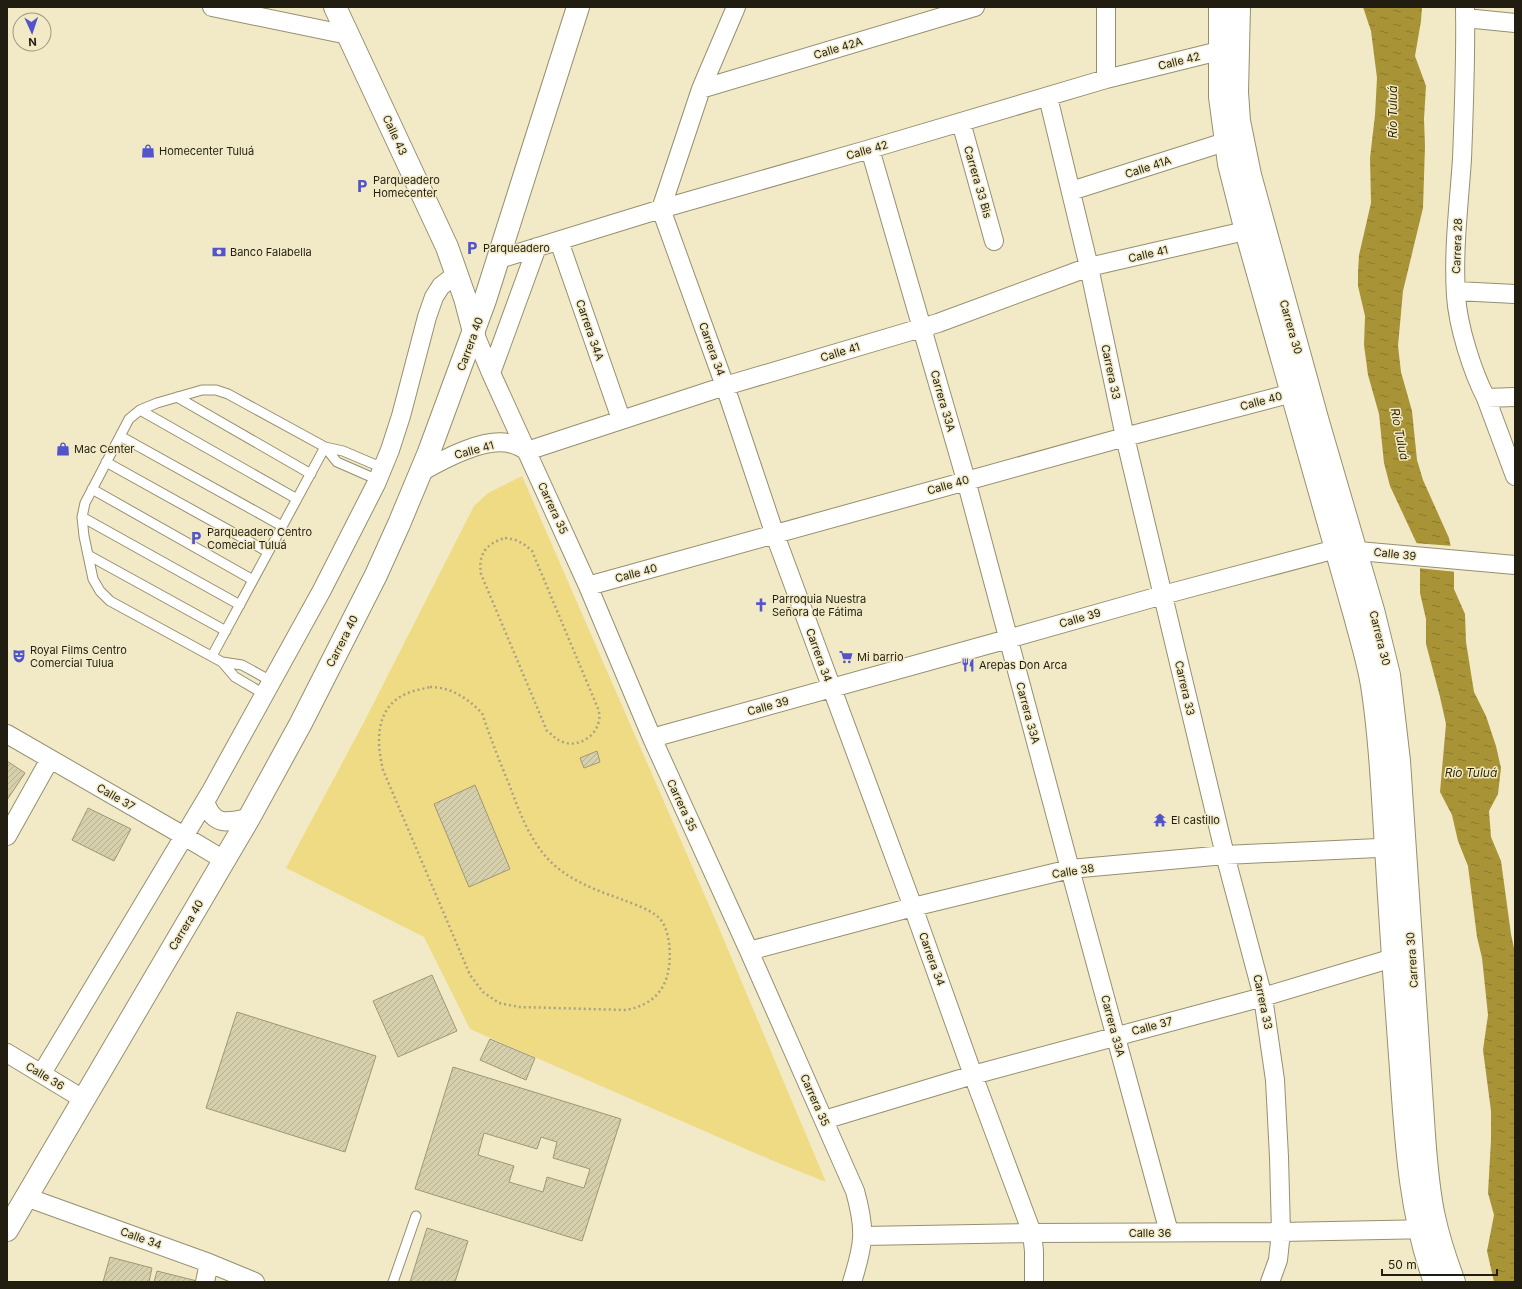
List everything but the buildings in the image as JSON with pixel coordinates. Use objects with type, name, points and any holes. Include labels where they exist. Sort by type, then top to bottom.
[{"type":"main road","name":"Calle 43","points":[[335,7],[444,240],[470,314],[474,332]]},
{"type":"main road","name":"Carrera 40","points":[[7,1230],[83,1098],[249,818],[301,723],[372,582],[421,472],[474,332],[499,259],[578,7]]},
{"type":"main road","name":"Carrera 30","points":[[1220,7],[1237,92],[1239,120],[1250,175],[1255,229]]},
{"type":"main road","name":"Carrera 30","points":[[1239,7],[1220,97],[1225,142],[1234,185],[1255,229],[1345,549],[1372,684],[1395,847],[1402,958],[1431,1200],[1428,1230],[1424,1249],[1435,1282]]},
{"type":"main road","name":"Carrera 30","points":[[1428,1230],[1454,1282]]},
{"type":"street","points":[[212,7],[348,35]]},
{"type":"street","points":[[661,209],[701,89],[736,7]]},
{"type":"street","name":"Calle 42A","points":[[701,89],[974,7]]},
{"type":"street","points":[[1106,7],[1106,80]]},
{"type":"street","points":[[1465,12],[1515,23]]},
{"type":"street","name":"Carrera 28","points":[[1465,12],[1464,98],[1456,252],[1456,291],[1459,317],[1480,387],[1486,398],[1515,476]]},
{"type":"street","name":"Calle 42","points":[[499,259],[661,209],[1106,80],[1229,51]]},
{"type":"street","name":"Carrera 33","points":[[1048,97],[1089,267],[1125,437],[1225,855],[1263,997],[1271,1042],[1278,1108],[1280,1232],[1278,1260],[1270,1282]]},
{"type":"street","name":"Carrera 33 Bis","points":[[961,122],[994,241]]},
{"type":"street","name":"Calle 41A","points":[[1071,191],[1225,142]]},
{"type":"street","name":"Carrera 33A","points":[[870,149],[966,480],[1169,1232]]},
{"type":"street","name":"Carrera 34","points":[[661,209],[725,386],[775,535],[913,907],[972,1075],[1032,1233],[1034,1251],[1034,1282]]},
{"type":"street","name":"Calle 41","points":[[421,472],[448,457],[468,449],[491,443],[512,444],[526,451],[725,386],[922,328],[1089,267],[1255,229]]},
{"type":"street","name":"Carrera 34A","points":[[559,241],[621,419]]},
{"type":"street","points":[[491,373],[537,247]]},
{"type":"street","points":[[42,1073],[205,801],[322,590],[380,474],[390,450],[434,297],[441,286],[456,274]]},
{"type":"street","points":[[1456,291],[1515,294]]},
{"type":"street","name":"Carrera 35","points":[[474,332],[526,451],[588,586],[652,738],[749,951],[855,1191],[860,1210],[863,1236],[861,1250],[852,1282]]},
{"type":"street","name":"Calle 40","points":[[588,586],[775,535],[966,480],[1301,391]]},
{"type":"street","points":[[1486,398],[1515,397]]},
{"type":"street","name":"Calle 39","points":[[652,738],[832,689],[1163,594],[1345,549],[1515,565]]},
{"type":"street","name":"Calle 37","points":[[7,734],[224,860]]},
{"type":"street","points":[[7,836],[50,759]]},
{"type":"street","points":[[205,801],[208,812],[214,818],[222,821],[249,818]]},
{"type":"street","name":"Calle 38","points":[[749,951],[913,907],[1070,869],[1225,855],[1395,847]]},
{"type":"street","name":"Calle 37","points":[[824,1120],[972,1075],[1402,958]]},
{"type":"street","name":"Calle 36","points":[[7,1052],[83,1098]]},
{"type":"street","name":"Calle 34","points":[[26,1196],[209,1263],[255,1282]]},
{"type":"street","name":"Calle 36","points":[[863,1236],[1032,1233],[1428,1230]]},
{"type":"street","points":[[205,1282],[209,1263]]},
{"type":"lane","points":[[268,687],[235,677],[222,662],[110,601],[100,591],[93,579],[84,536],[82,517],[85,503],[106,462],[129,419],[140,410],[157,403],[202,390],[216,390],[228,394],[325,447],[343,450],[380,474]]},
{"type":"lane","points":[[177,397],[311,474]]},
{"type":"lane","points":[[140,410],[297,499]]},
{"type":"lane","points":[[120,436],[282,526]]},
{"type":"lane","points":[[325,447],[337,462],[380,474]]},
{"type":"lane","points":[[212,656],[325,447]]},
{"type":"lane","points":[[106,462],[268,552]]},
{"type":"lane","points":[[92,489],[253,580]]},
{"type":"lane","points":[[82,517],[240,605]]},
{"type":"lane","points":[[88,555],[226,631]]},
{"type":"lane","points":[[222,662],[242,665],[268,687]]},
{"type":"lane","points":[[393,1282],[416,1216]]},
{"type":"path","points":[[505,538],[515,539],[524,543],[532,551],[599,710],[599,721],[596,730],[591,736],[583,741],[574,744],[564,743],[556,739],[547,731],[481,574],[480,565],[482,555],[487,547],[495,541],[505,538]]},
{"type":"path","points":[[430,687],[440,687],[456,692],[471,702],[482,713],[526,828],[542,852],[559,870],[577,881],[658,916],[664,924],[667,934],[670,966],[666,980],[658,993],[648,1003],[639,1008],[626,1010],[519,1007],[499,1003],[483,992],[470,975],[382,770],[378,752],[379,729],[390,705],[398,698],[409,692],[430,687]]},
{"type":"shaded area","points":[[522,476],[716,921],[826,1182],[771,1160],[470,1029],[424,937],[286,868],[363,724],[474,506],[488,493]]},
{"type":"water","name":"Río Tuluá","points":[[1363,7],[1422,7],[1415,56],[1426,86],[1423,208],[1403,291],[1398,346],[1401,372],[1412,411],[1417,460],[1423,480],[1449,538],[1454,563],[1454,589],[1465,614],[1466,642],[1474,692],[1486,716],[1496,746],[1501,768],[1498,794],[1489,811],[1491,837],[1501,861],[1515,953],[1515,1282],[1494,1282],[1487,1251],[1494,1215],[1488,1193],[1491,1111],[1483,1050],[1488,1015],[1482,958],[1477,937],[1468,866],[1458,841],[1452,815],[1440,792],[1446,724],[1426,644],[1426,619],[1420,593],[1420,564],[1417,544],[1390,486],[1384,463],[1379,414],[1368,375],[1364,345],[1365,316],[1358,286],[1358,272],[1359,255],[1371,203],[1370,158],[1375,115],[1377,78],[1371,31]]},
{"type":"pier","points":[[1414,543],[1453,546],[1456,572],[1418,568]]},
{"type":"place","name":"Homecenter Tuluá","points":[[148,151]]},
{"type":"place","name":"Parqueadero Homecenter","points":[[362,186]]},
{"type":"place","name":"Parqueadero","points":[[472,248]]},
{"type":"place","name":"Banco Falabella","points":[[219,252]]},
{"type":"place","name":"Mac Center","points":[[63,449]]},
{"type":"place","name":"Parqueadero Centro Comecial Tuluá","points":[[196,538]]},
{"type":"place","name":"Parroquia Nuestra Señora de Fátima","points":[[761,605]]},
{"type":"place","name":"Royal Films Centro Comercial Tulua","points":[[19,656]]},
{"type":"place","name":"Mi barrio","points":[[846,657]]},
{"type":"place","name":"Arepas Don Arca","points":[[968,665]]},
{"type":"place","name":"El castillo","points":[[1160,820]]}]
